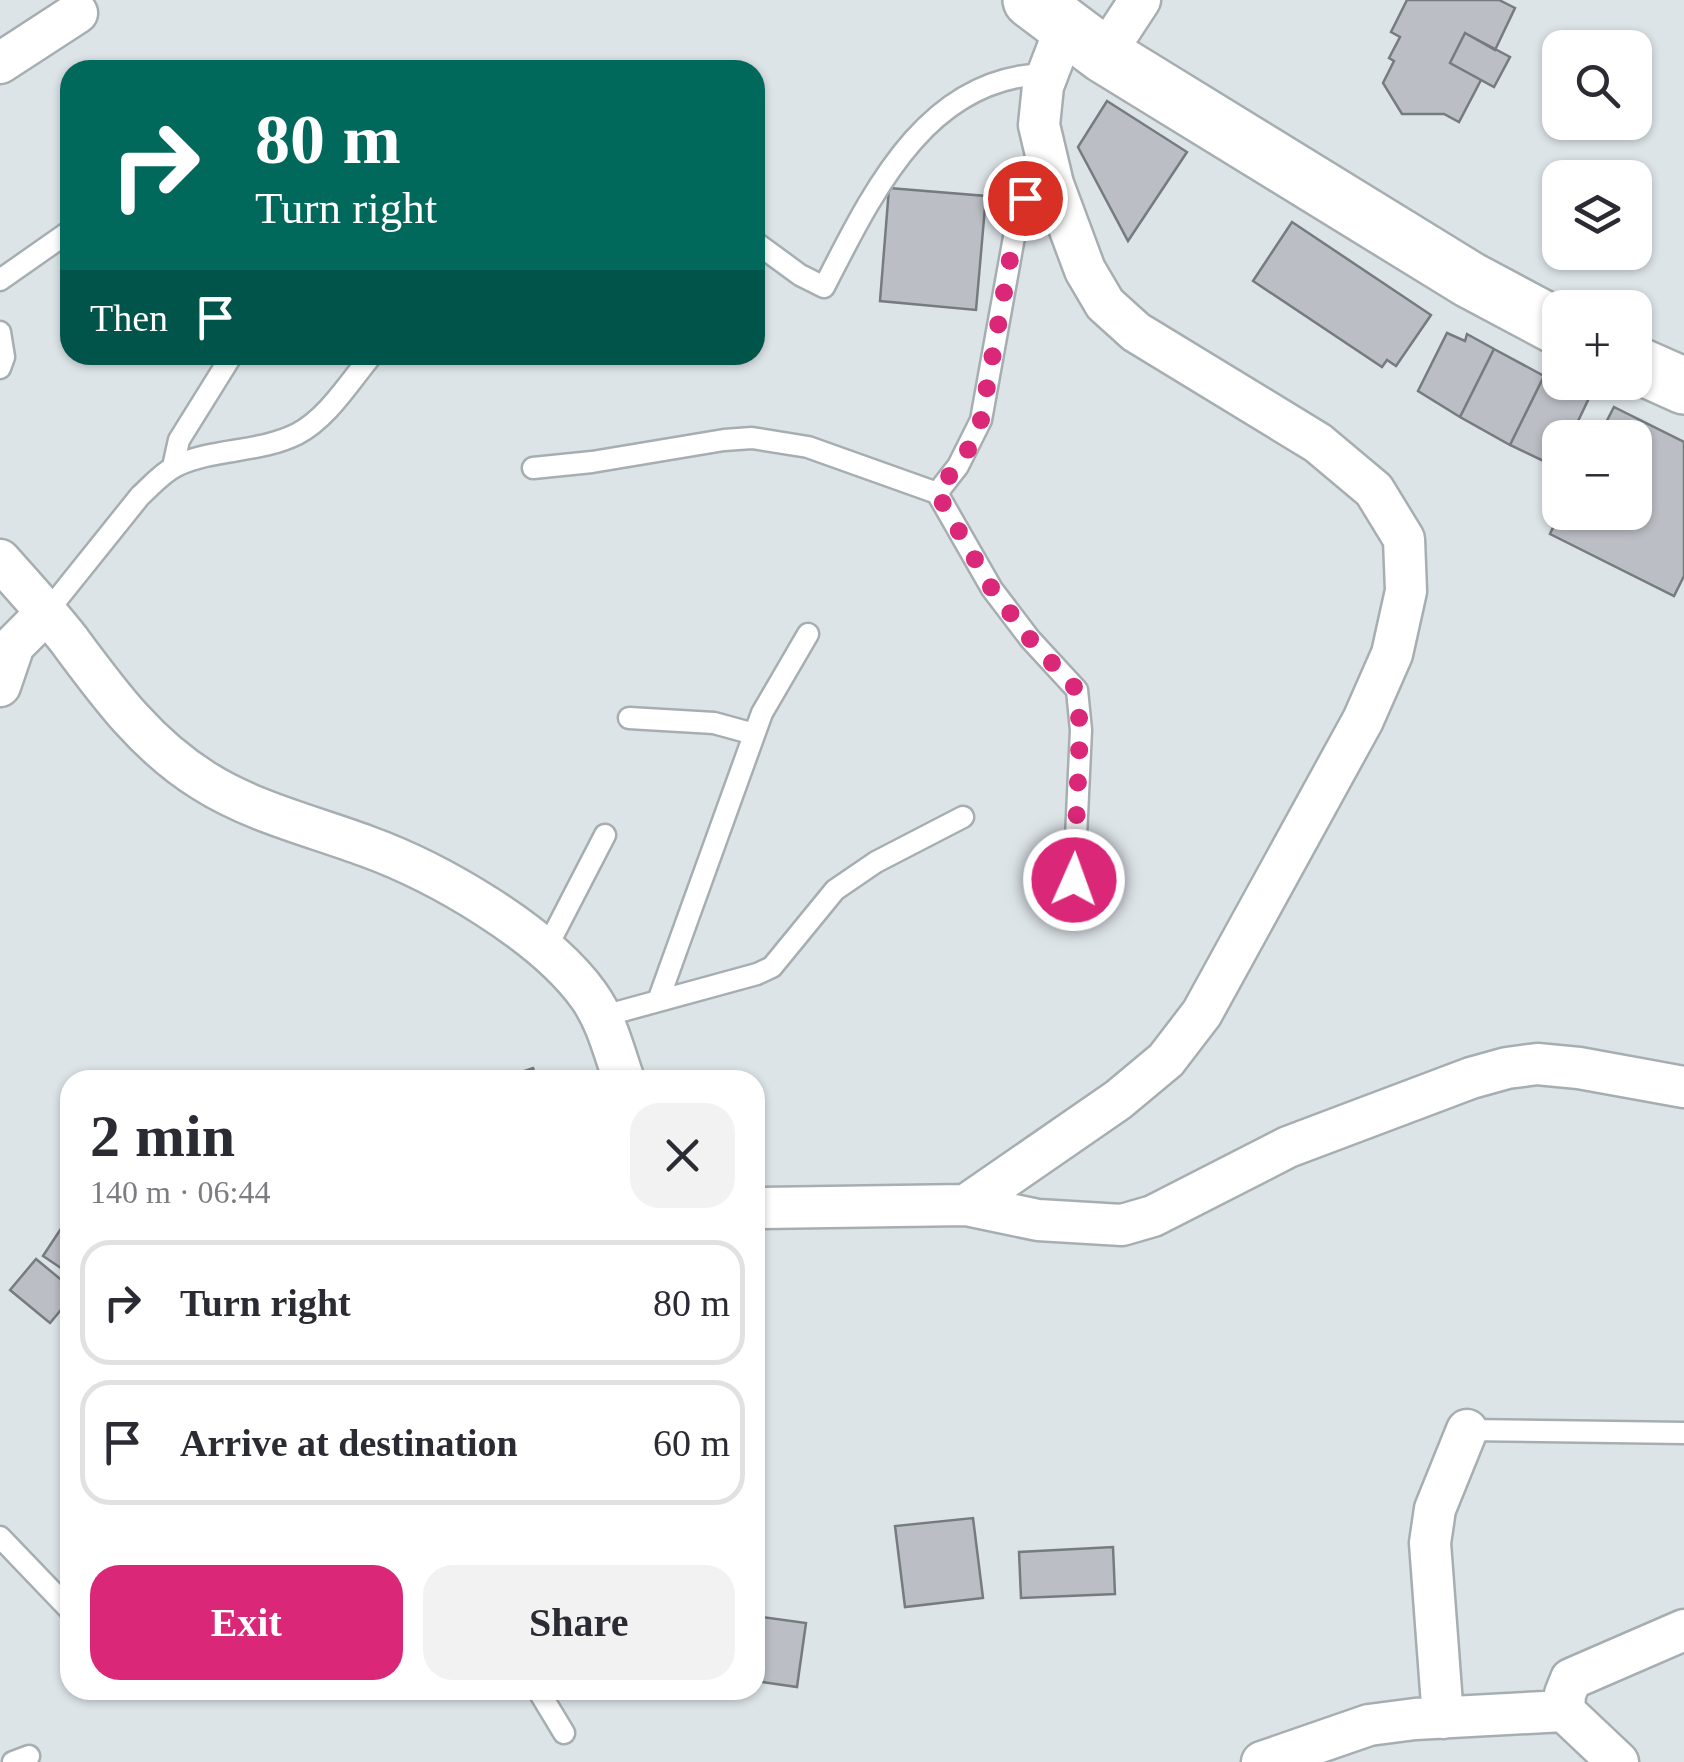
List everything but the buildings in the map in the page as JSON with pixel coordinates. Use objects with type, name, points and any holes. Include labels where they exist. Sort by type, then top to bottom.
[{"type":"main road","points":[[1062,39],[1470,280],[1542,318]]},
{"type":"main road","points":[[1652,372],[1684,386]]},
{"type":"street","points":[[966,1205],[1118,1100],[1166,1060],[1202,1014],[1364,720],[1392,654],[1406,591],[1404,538],[1374,490],[1318,444],[1136,332],[1105,304],[1085,270],[1053,184],[1040,126],[1043,86],[1062,39],[1140,0]]},
{"type":"street","points":[[0,63],[77,13]]},
{"type":"street","points":[[0,560],[46,612],[130,722],[202,781],[233,798],[414,866],[458,888],[545,951],[590,998],[620,1070]]},
{"type":"street","points":[[0,686],[14,645],[46,612]]},
{"type":"street","points":[[765,1208],[966,1205],[1038,1220],[1122,1224],[1153,1216],[1288,1147],[1507,1068],[1537,1064],[1579,1068],[1684,1086]]},
{"type":"street","points":[[1443,1718],[1430,1542],[1435,1509],[1467,1430]]},
{"type":"street","points":[[1564,1711],[1571,1679],[1684,1630]]},
{"type":"street","points":[[1262,1762],[1369,1725],[1564,1711],[1618,1762]]},
{"type":"lane","points":[[765,249],[824,287],[877,188],[897,158],[933,120],[1062,39]]},
{"type":"lane","points":[[937,493],[972,444],[981,420],[1018,215],[1034,184],[1053,184]]},
{"type":"lane","points":[[0,280],[60,238]]},
{"type":"lane","points":[[0,332],[4,357],[0,368]]},
{"type":"lane","points":[[173,467],[178,440],[226,365]]},
{"type":"lane","points":[[46,612],[140,496],[173,467],[299,432],[325,411],[364,365]]},
{"type":"lane","points":[[532,468],[752,438],[808,447],[937,493],[992,589],[1030,639],[1077,690],[1080,730],[1074,880]]},
{"type":"lane","points":[[658,1002],[762,713],[808,634]]},
{"type":"lane","points":[[628,718],[714,723],[754,734]]},
{"type":"lane","points":[[600,1017],[772,967],[835,890],[876,862],[963,817]]},
{"type":"lane","points":[[545,951],[605,835]]},
{"type":"lane","points":[[1467,1430],[1684,1433]]},
{"type":"lane","points":[[0,1537],[60,1600]]},
{"type":"lane","points":[[544,1700],[564,1732]]},
{"type":"route","points":[[1025,198],[1018,215],[981,420],[972,444],[937,493],[992,589],[1030,639],[1077,690],[1080,730],[1074,880]]}]
